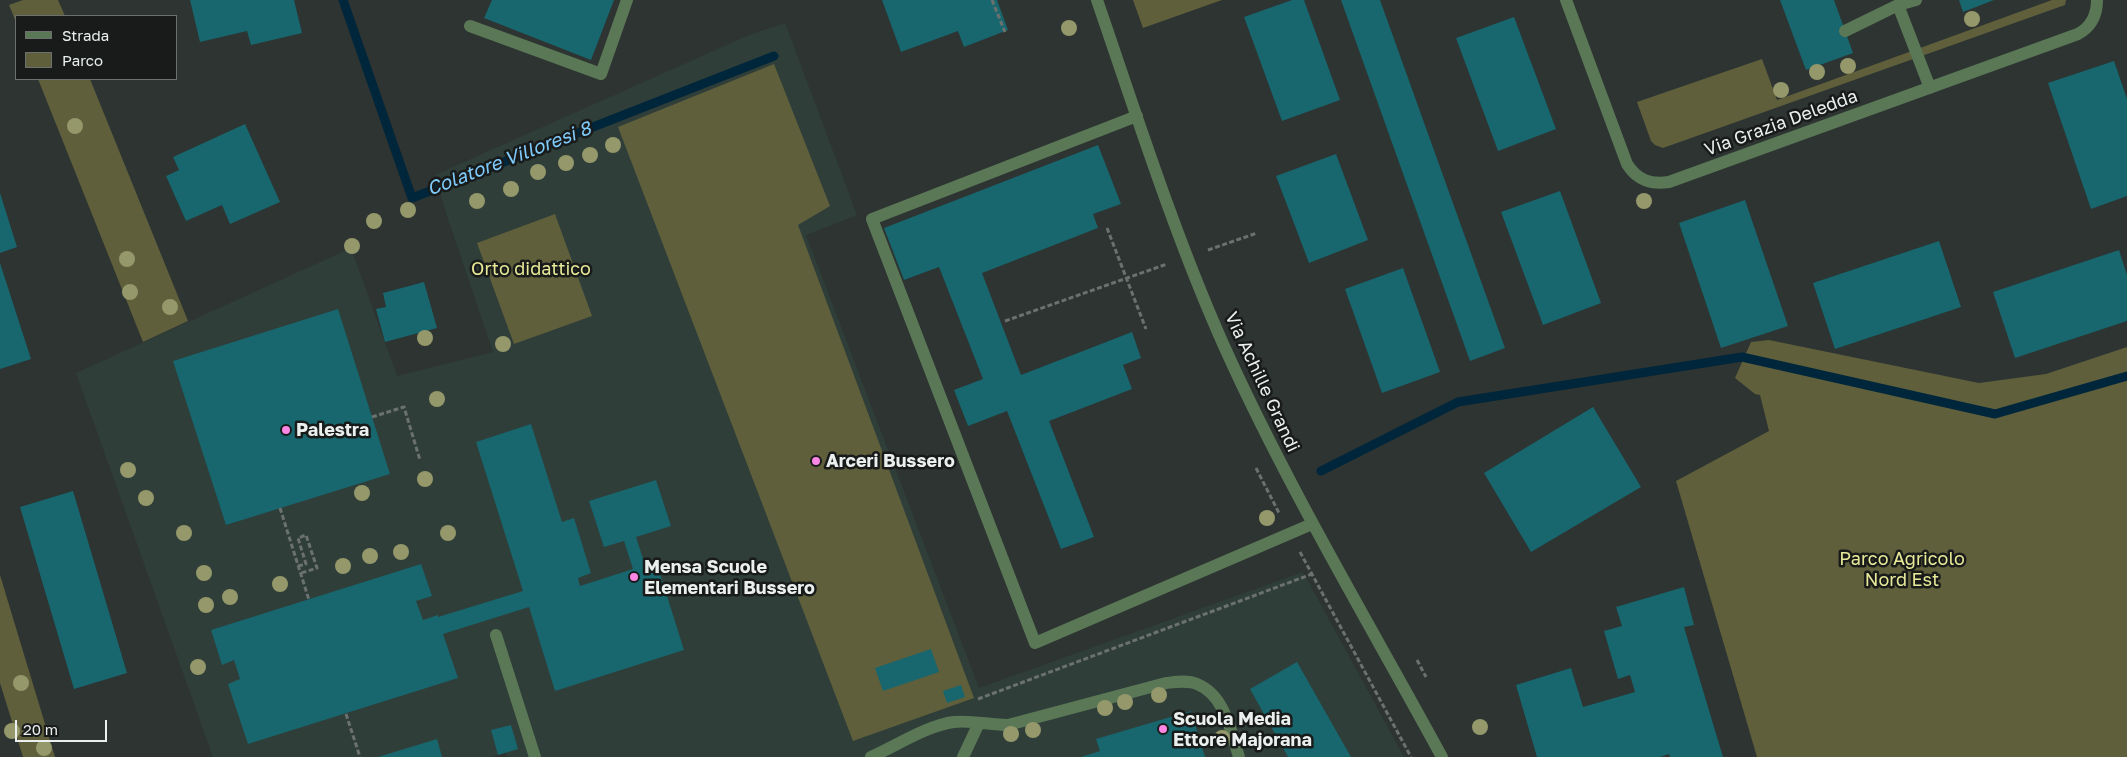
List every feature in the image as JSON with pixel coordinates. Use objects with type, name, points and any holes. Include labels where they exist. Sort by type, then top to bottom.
[{"type":"street","points":[[470,26],[601,74],[627,0]]},
{"type":"street","name":"Via Achille Grandi","points":[[1097,0],[1188,257],[1224,345],[1286,476],[1442,757]]},
{"type":"street","name":"Via Grazia Deledda","points":[[1566,0],[1627,164],[1639,178],[1650,183],[1668,182],[2078,34],[2088,27],[2094,17],[2097,0]]},
{"type":"street","points":[[1845,31],[1898,4],[1916,0]]},
{"type":"street","points":[[1898,4],[1930,88]]},
{"type":"street","points":[[1137,116],[872,219],[1036,643],[1312,524]]},
{"type":"street","points":[[496,635],[535,757]]},
{"type":"street","points":[[871,757],[933,728],[952,722],[970,721],[1008,725],[1166,682],[1188,682],[1202,687],[1222,706],[1239,757]]},
{"type":"street","points":[[962,757],[979,723]]},
{"type":"path","points":[[992,0],[1004,32]]},
{"type":"path","points":[[1107,228],[1146,329]]},
{"type":"path","points":[[1005,322],[1257,233]]},
{"type":"path","points":[[372,417],[404,407],[420,460]]},
{"type":"path","points":[[280,508],[309,600]]},
{"type":"path","points":[[298,566],[306,564],[298,538],[306,535],[318,568],[300,574]]},
{"type":"path","points":[[973,701],[1312,574]]},
{"type":"path","points":[[346,714],[360,757]]},
{"type":"shaded area","points":[[785,23],[857,215],[806,235],[979,688],[1303,572],[1404,757],[507,757],[506,753],[490,757],[213,757],[76,373],[351,248],[397,376],[493,352],[435,175],[749,35]]},
{"type":"green space","points":[[23,0],[58,0],[65,15],[15,15],[15,20],[9,5]]},
{"type":"green space","points":[[1133,0],[1222,0],[1143,28]]},
{"type":"green space","points":[[2052,0],[2066,0],[2065,5],[1663,148],[1651,141],[1637,102],[1762,59],[1777,100]]},
{"type":"green space","name":"Arceri Bussero","points":[[774,64],[830,206],[798,225],[974,698],[853,741],[618,127]]},
{"type":"green space","points":[[38,80],[90,80],[188,321],[143,342]]},
{"type":"green space","name":"Orto didattico","points":[[555,214],[592,316],[514,344],[477,243]]},
{"type":"green space","name":"Parco Agricolo Nord Est","points":[[1769,340],[1979,383],[2046,374],[2127,347],[2127,757],[1757,757],[1676,481],[1769,431],[1760,395],[1755,394],[1735,378],[1751,342]]},
{"type":"green space","points":[[0,575],[55,757],[23,757],[0,683]]},
{"type":"building","points":[[190,0],[294,0],[302,33],[251,45],[247,31],[200,42]]},
{"type":"building","points":[[492,0],[614,0],[591,60],[484,18]]},
{"type":"building","points":[[882,0],[997,0],[1008,30],[964,47],[958,31],[901,52]]},
{"type":"building","points":[[1292,0],[1304,0],[1340,100],[1282,121],[1244,17]]},
{"type":"building","points":[[1341,0],[1380,0],[1505,348],[1470,361]]},
{"type":"building","points":[[1780,0],[1834,0],[1853,53],[1806,70]]},
{"type":"building","points":[[1959,0],[1994,0],[1963,12]]},
{"type":"building","points":[[1514,17],[1556,129],[1498,151],[1456,38]]},
{"type":"building","points":[[2114,61],[2127,99],[2127,196],[2091,209],[2048,83]]},
{"type":"building","points":[[245,124],[280,202],[230,224],[222,205],[186,221],[166,176],[179,170],[173,157]]},
{"type":"building","points":[[1098,145],[1121,204],[1093,214],[1098,228],[982,273],[1021,375],[1132,332],[1141,358],[1123,365],[1132,389],[1049,421],[1094,537],[1061,549],[1007,411],[968,426],[954,390],[983,379],[939,267],[904,280],[884,228]]},
{"type":"building","points":[[1336,154],[1368,240],[1309,263],[1276,176]]},
{"type":"building","points":[[1560,191],[1601,303],[1543,325],[1501,212]]},
{"type":"building","points":[[0,193],[17,247],[0,253]]},
{"type":"building","points":[[1745,200],[1788,326],[1721,348],[1679,223]]},
{"type":"building","points":[[1939,241],[1961,307],[1835,349],[1813,283]]},
{"type":"building","points":[[2119,250],[2127,275],[2127,321],[2015,358],[1993,292]]},
{"type":"building","points":[[0,263],[31,359],[0,369]]},
{"type":"building","points":[[1403,268],[1440,372],[1382,393],[1345,289]]},
{"type":"building","points":[[424,282],[437,328],[385,342],[376,309],[386,307],[383,293]]},
{"type":"building","name":"Palestra","points":[[338,309],[390,474],[226,525],[173,361]]},
{"type":"building","points":[[1593,407],[1641,487],[1531,552],[1484,473]]},
{"type":"building","points":[[531,424],[562,522],[574,518],[591,573],[578,578],[580,586],[633,569],[624,541],[604,547],[589,501],[656,480],[671,526],[636,537],[645,565],[656,561],[684,650],[555,691],[529,607],[443,634],[458,678],[248,744],[228,684],[240,679],[234,660],[222,665],[211,630],[421,564],[432,596],[416,601],[423,620],[523,591],[476,442]]},
{"type":"building","points":[[73,491],[127,673],[74,689],[20,507]]},
{"type":"building","points":[[1684,587],[1694,625],[1684,627],[1723,757],[1670,757],[1669,754],[1660,757],[1537,757],[1516,685],[1571,668],[1583,707],[1635,692],[1630,675],[1618,679],[1604,631],[1622,626],[1616,607]]},
{"type":"building","points":[[931,649],[939,672],[883,691],[875,668]]},
{"type":"building","points":[[1297,662],[1351,757],[1288,757],[1250,689]]},
{"type":"building","points":[[961,685],[965,697],[947,703],[943,691]]},
{"type":"building","name":"Scuola Media Ettore Majorana","points":[[1191,711],[1205,757],[1081,757],[1100,751],[1096,739]]},
{"type":"building","points":[[511,725],[518,749],[498,755],[491,730]]},
{"type":"building","points":[[437,739],[442,757],[378,757]]},
{"type":"waterway","name":"Colatore Villoresi 8","points":[[343,0],[412,198],[774,56]]},
{"type":"waterway","points":[[1321,471],[1458,402],[1742,357],[1995,414],[2127,376]]},
{"type":"place","name":"Palestra","points":[[286,430]]},
{"type":"place","name":"Arceri Bussero","points":[[816,461]]},
{"type":"place","name":"Mensa Scuole Elementari Bussero","points":[[634,577]]},
{"type":"place","name":"Scuola Media Ettore Majorana","points":[[1163,729]]}]
